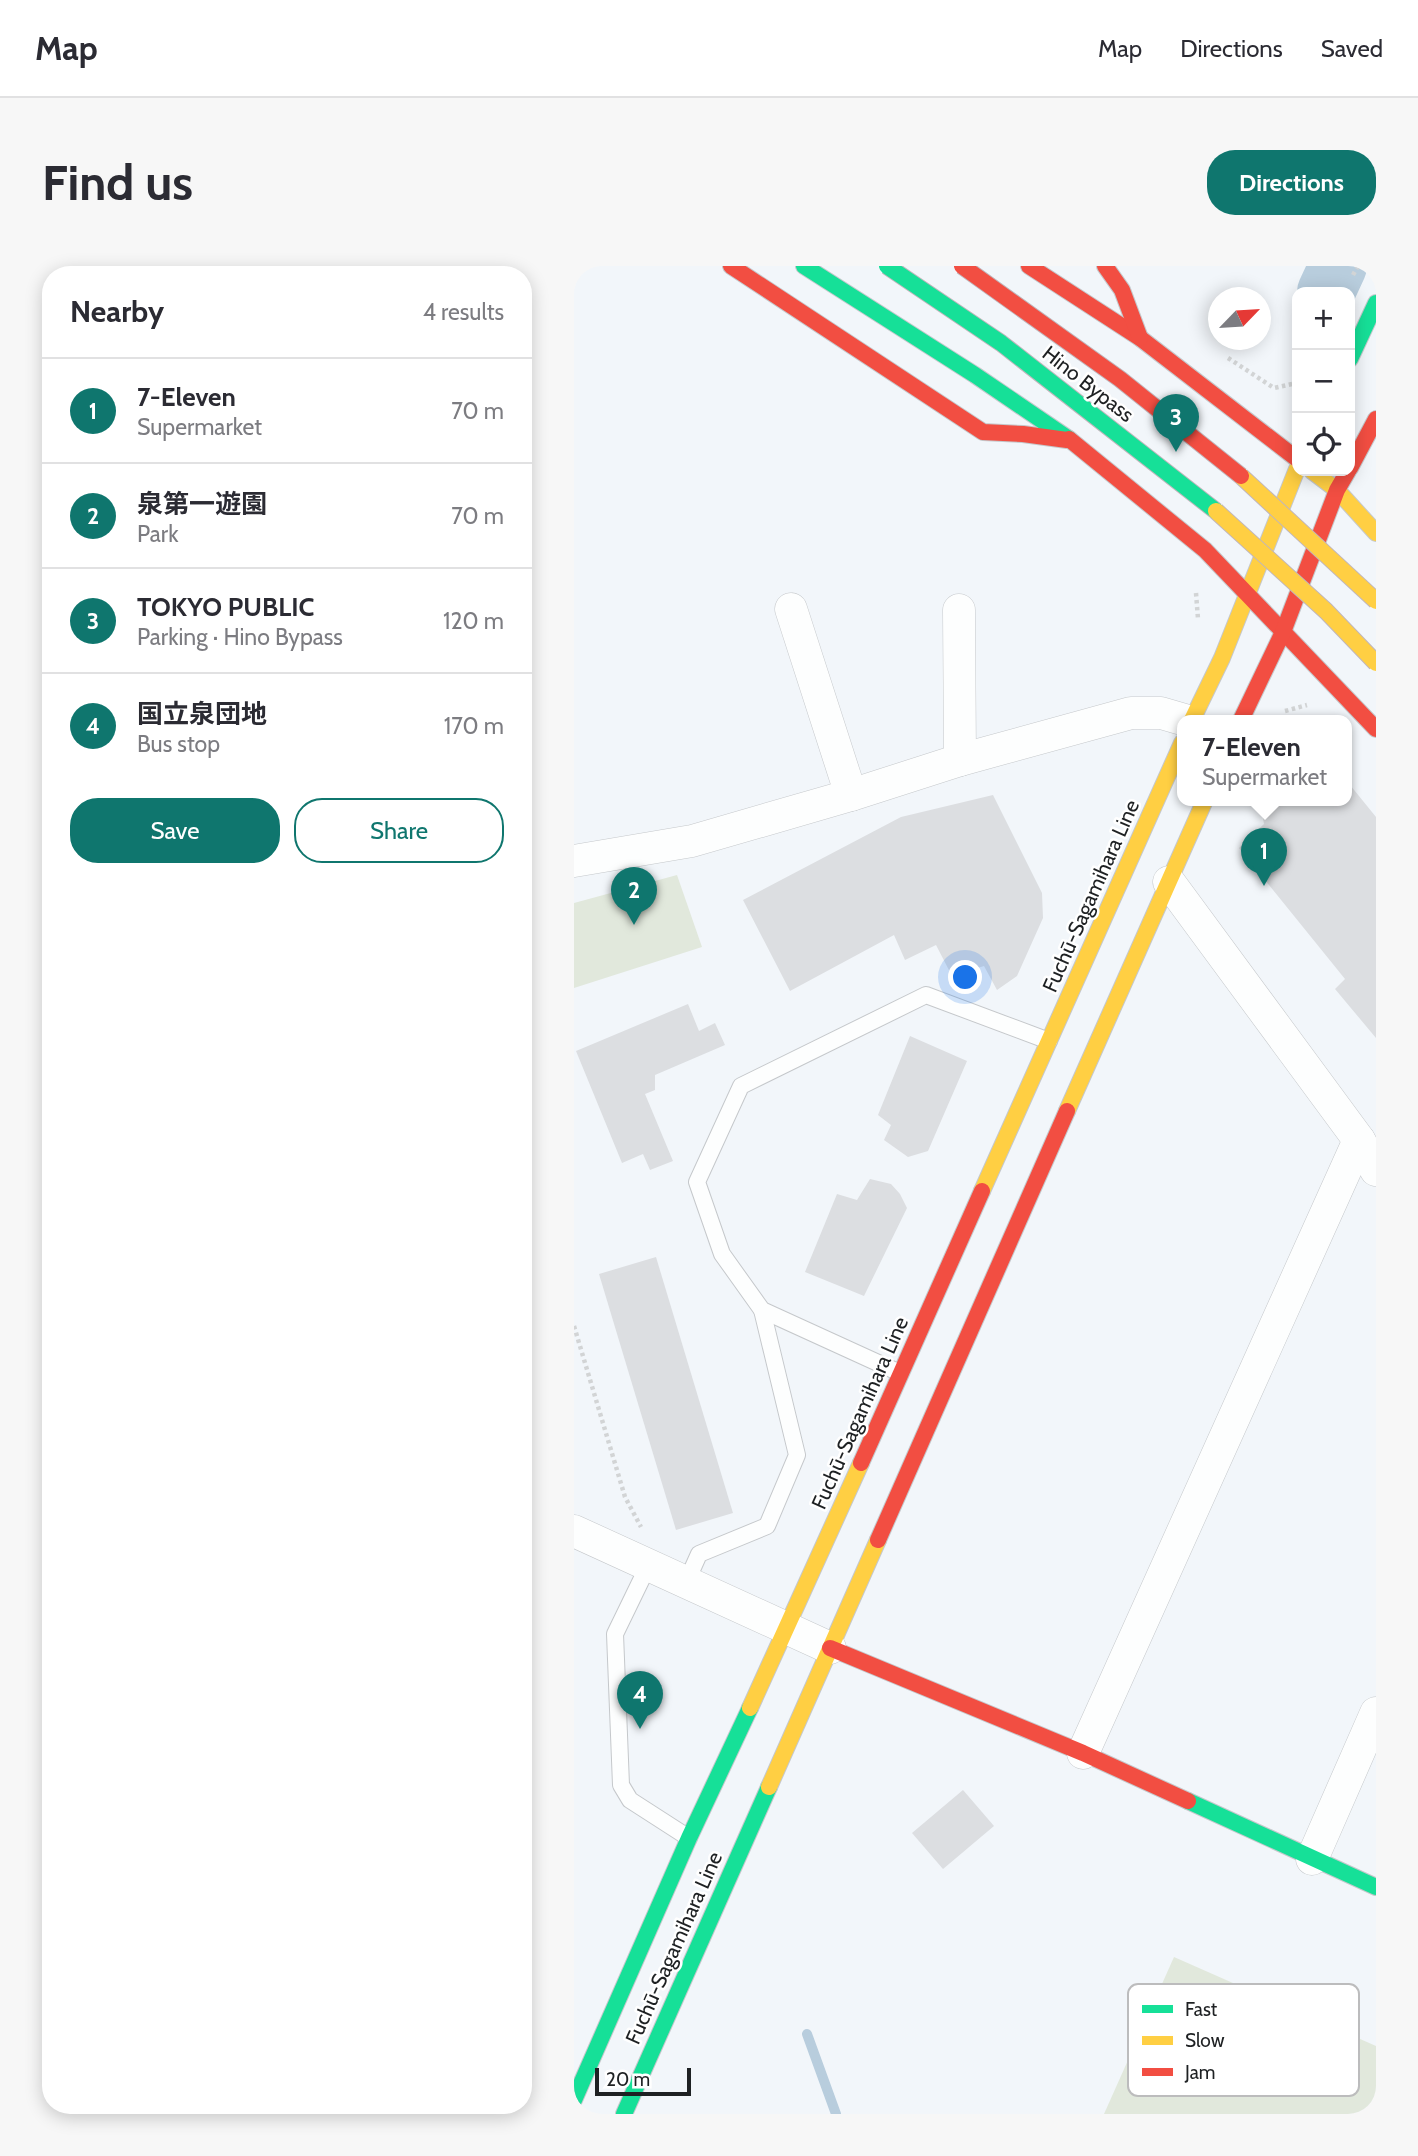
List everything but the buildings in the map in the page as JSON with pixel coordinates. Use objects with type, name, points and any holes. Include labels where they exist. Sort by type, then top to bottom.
[{"type":"main road","points":[[731,266],[983,432],[991,435],[1046,435],[1072,441]]},
{"type":"main road","points":[[804,266],[975,375],[1072,441],[1205,550],[1376,729]]},
{"type":"main road","name":"Hino Bypass","points":[[887,266],[1001,343],[1215,510],[1326,611],[1376,663]]},
{"type":"main road","name":"Hino Bypass","points":[[962,266],[1106,369],[1221,459],[1376,601]]},
{"type":"main road","points":[[1029,266],[1140,338],[1292,455]]},
{"type":"main road","points":[[1105,266],[1122,290],[1140,338]]},
{"type":"main road","points":[[1354,350],[1376,303]]},
{"type":"main road","points":[[1355,458],[1376,419]]},
{"type":"main road","points":[[1194,715],[1222,658],[1294,476]]},
{"type":"main road","points":[[1319,476],[1337,490],[1376,533]]},
{"type":"main road","points":[[1243,715],[1283,632],[1337,490],[1345,476]]},
{"type":"main road","name":"Fuchū-Sagamihara Line","points":[[574,2098],[1177,754]]},
{"type":"main road","name":"Fuchū-Sagamihara Line","points":[[624,2114],[1202,806]]},
{"type":"main road","points":[[830,1648],[1083,1753],[1376,1887]]},
{"type":"street","points":[[791,609],[851,795]]},
{"type":"street","points":[[959,610],[960,760]]},
{"type":"street","points":[[574,861],[692,841],[960,760],[1132,713],[1161,713],[1177,718]]},
{"type":"street","points":[[1169,882],[1359,1140],[1376,1170]]},
{"type":"street","points":[[1083,1753],[1359,1140]]},
{"type":"street","points":[[574,1531],[830,1648]]},
{"type":"street","points":[[1312,1859],[1376,1713]]},
{"type":"lane","points":[[685,1583],[699,1554],[767,1526],[797,1455],[762,1310],[722,1254],[697,1182],[741,1086],[926,995],[1049,1041]]},
{"type":"lane","points":[[762,1310],[900,1374]]},
{"type":"lane","points":[[648,1566],[615,1634],[621,1784],[630,1800],[689,1838]]},
{"type":"path","points":[[1280,712],[1314,703]]},
{"type":"path","points":[[574,1326],[625,1497],[643,1531]]},
{"type":"shaded area","points":[[677,875],[702,947],[574,988],[574,903]]},
{"type":"shaded area","points":[[1174,1957],[1235,1984],[1162,1984]]},
{"type":"shaded area","points":[[1359,2039],[1376,2046],[1376,2114],[1104,2114],[1128,2060],[1128,2096],[1359,2096]]},
{"type":"waterway","points":[[1328,287],[1338,266]]},
{"type":"waterway","points":[[807,2034],[836,2114]]},
{"type":"traffic: fast","points":[[804,266],[975,375],[1069,439]]},
{"type":"traffic: fast","points":[[887,266],[1001,343],[1216,511]]},
{"type":"traffic: fast","points":[[1354,350],[1376,303]]},
{"type":"traffic: fast","points":[[574,2100],[689,1838],[750,1708]]},
{"type":"traffic: fast","points":[[624,2114],[769,1787]]},
{"type":"traffic: fast","points":[[1188,1801],[1376,1887]]},
{"type":"traffic: slow","points":[[1241,476],[1376,601]]},
{"type":"traffic: slow","points":[[1194,715],[1222,658],[1294,476]]},
{"type":"traffic: slow","points":[[1319,476],[1337,490],[1376,533]]},
{"type":"traffic: slow","points":[[1216,511],[1326,611],[1376,663]]},
{"type":"traffic: slow","points":[[982,1191],[1177,754]]},
{"type":"traffic: slow","points":[[1067,1111],[1202,806]]},
{"type":"traffic: slow","points":[[750,1708],[861,1463]]},
{"type":"traffic: slow","points":[[769,1787],[878,1540]]},
{"type":"traffic: jam","points":[[731,266],[983,432],[1067,440]]},
{"type":"traffic: jam","points":[[962,266],[1120,379],[1241,476]]},
{"type":"traffic: jam","points":[[1029,266],[1140,338],[1292,455]]},
{"type":"traffic: jam","points":[[1105,266],[1122,290],[1140,338]]},
{"type":"traffic: jam","points":[[1355,459],[1376,419]]},
{"type":"traffic: jam","points":[[1069,439],[1205,550],[1376,729]]},
{"type":"traffic: jam","points":[[1243,715],[1283,632],[1337,490],[1345,476]]},
{"type":"traffic: jam","points":[[878,1540],[1067,1111]]},
{"type":"traffic: jam","points":[[861,1463],[982,1191]]},
{"type":"traffic: jam","points":[[830,1648],[1083,1753],[1188,1801]]},
{"type":"place","name":"TOKYO PUBLIC","points":[[1176,452]]},
{"type":"place","name":"7-Eleven","points":[[1264,886]]},
{"type":"place","name":"泉第一遊園","points":[[634,925]]},
{"type":"place","name":"国立泉団地","points":[[640,1729]]}]
